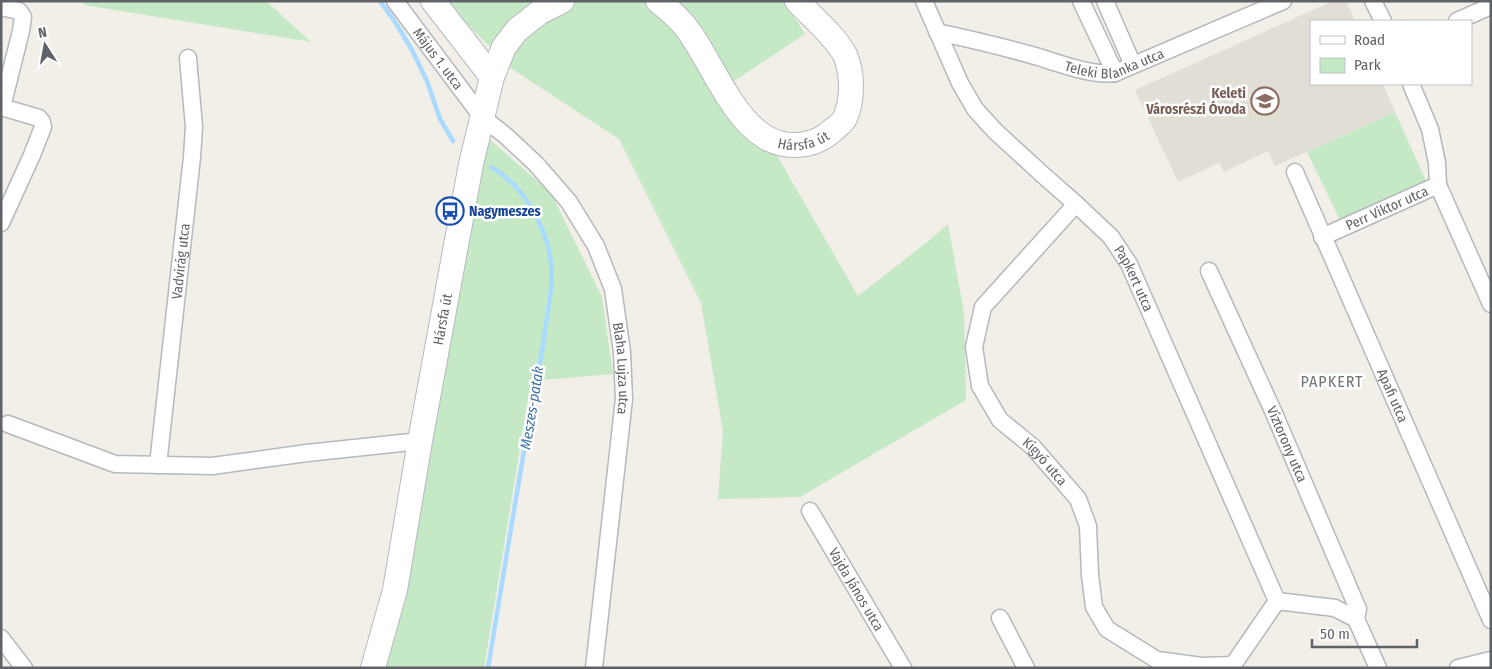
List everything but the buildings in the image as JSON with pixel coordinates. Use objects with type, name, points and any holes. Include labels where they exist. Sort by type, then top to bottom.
[{"type":"street","name":"Május 1. utca","points":[[396,1],[482,117]]},
{"type":"street","points":[[433,1],[492,77]]},
{"type":"street","name":"Hársfa út","points":[[373,668],[395,590],[469,174],[492,77],[504,46],[517,30],[540,12],[562,1]]},
{"type":"street","name":"Hársfa út","points":[[658,1],[674,14],[690,32],[737,109],[752,127],[765,137],[782,145],[799,146],[816,142],[830,133],[844,120],[849,105],[851,86],[850,73],[845,56],[838,44],[797,1]]},
{"type":"street","name":"Papkert utca","points":[[924,1],[960,83],[975,109],[1002,137],[1111,237],[1129,264],[1277,601]]},
{"type":"street","points":[[1082,1],[1115,73]]},
{"type":"street","points":[[1105,1],[1133,65]]},
{"type":"street","name":"Teleki Blanka utca","points":[[938,32],[1105,74],[1115,73],[1283,1]]},
{"type":"street","points":[[1373,1],[1382,20]]},
{"type":"street","points":[[1459,20],[1491,6]]},
{"type":"street","points":[[1,7],[19,11],[23,17],[22,31],[2,107],[38,118],[42,122],[43,127],[1,223]]},
{"type":"street","name":"Vadvirág utca","points":[[158,465],[192,157],[194,127],[188,58]]},
{"type":"street","name":"Perr Viktor utca","points":[[1322,237],[1438,185],[1437,163],[1430,129],[1411,85]]},
{"type":"street","name":"Blaha Lujza utca","points":[[482,117],[536,164],[569,202],[596,246],[613,289],[622,352],[624,399],[594,668]]},
{"type":"street","name":"Apafi utca","points":[[1295,172],[1491,620]]},
{"type":"street","points":[[1438,185],[1491,304]]},
{"type":"street","name":"Kígyó utca","points":[[1076,204],[983,306],[974,347],[980,386],[1000,420],[1032,447],[1078,500],[1088,526],[1090,576],[1094,607],[1107,629],[1157,660],[1202,666],[1233,666]]},
{"type":"street","name":"Víztorony utca","points":[[1209,271],[1273,411],[1358,609],[1356,619],[1378,668]]},
{"type":"street","points":[[8,424],[114,464],[212,466],[307,453],[420,441]]},
{"type":"street","name":"Vajda János utca","points":[[810,511],[903,668]]},
{"type":"street","points":[[1233,666],[1277,601],[1335,608],[1356,619]]},
{"type":"street","points":[[1000,618],[1026,668]]},
{"type":"street","points":[[1,638],[24,668]]},
{"type":"street","points":[[1458,668],[1491,660]]},
{"type":"shaded area","name":"Keleti Városrészi Óvoda","points":[[1333,1],[1346,1],[1355,20],[1310,20],[1310,85],[1383,85],[1395,112],[1275,166],[1268,151],[1224,172],[1219,163],[1178,182],[1135,90]]},
{"type":"green space","points":[[83,1],[266,1],[311,42],[84,5]]},
{"type":"green space","points":[[448,1],[784,1],[805,34],[734,81],[858,296],[948,224],[964,313],[966,400],[800,497],[718,499],[723,431],[701,303],[619,139],[512,69],[464,21]]},
{"type":"green space","points":[[1395,112],[1426,181],[1340,220],[1307,152]]},
{"type":"green space","points":[[487,137],[551,193],[602,297],[613,374],[531,381],[484,668],[374,668]]},
{"type":"waterway","name":"Meszes-patak","points":[[380,1],[412,50],[427,81],[440,119],[453,141]]},
{"type":"waterway","name":"Meszes-patak","points":[[488,668],[541,359],[551,279],[549,249],[532,208],[513,185],[491,167]]},
{"type":"place","name":"Keleti Városrészi Óvoda","points":[[1265,101]]},
{"type":"place","name":"Nagymeszes","points":[[450,211]]},
{"type":"district","name":"PAPKERT","points":[[1332,381]]}]
